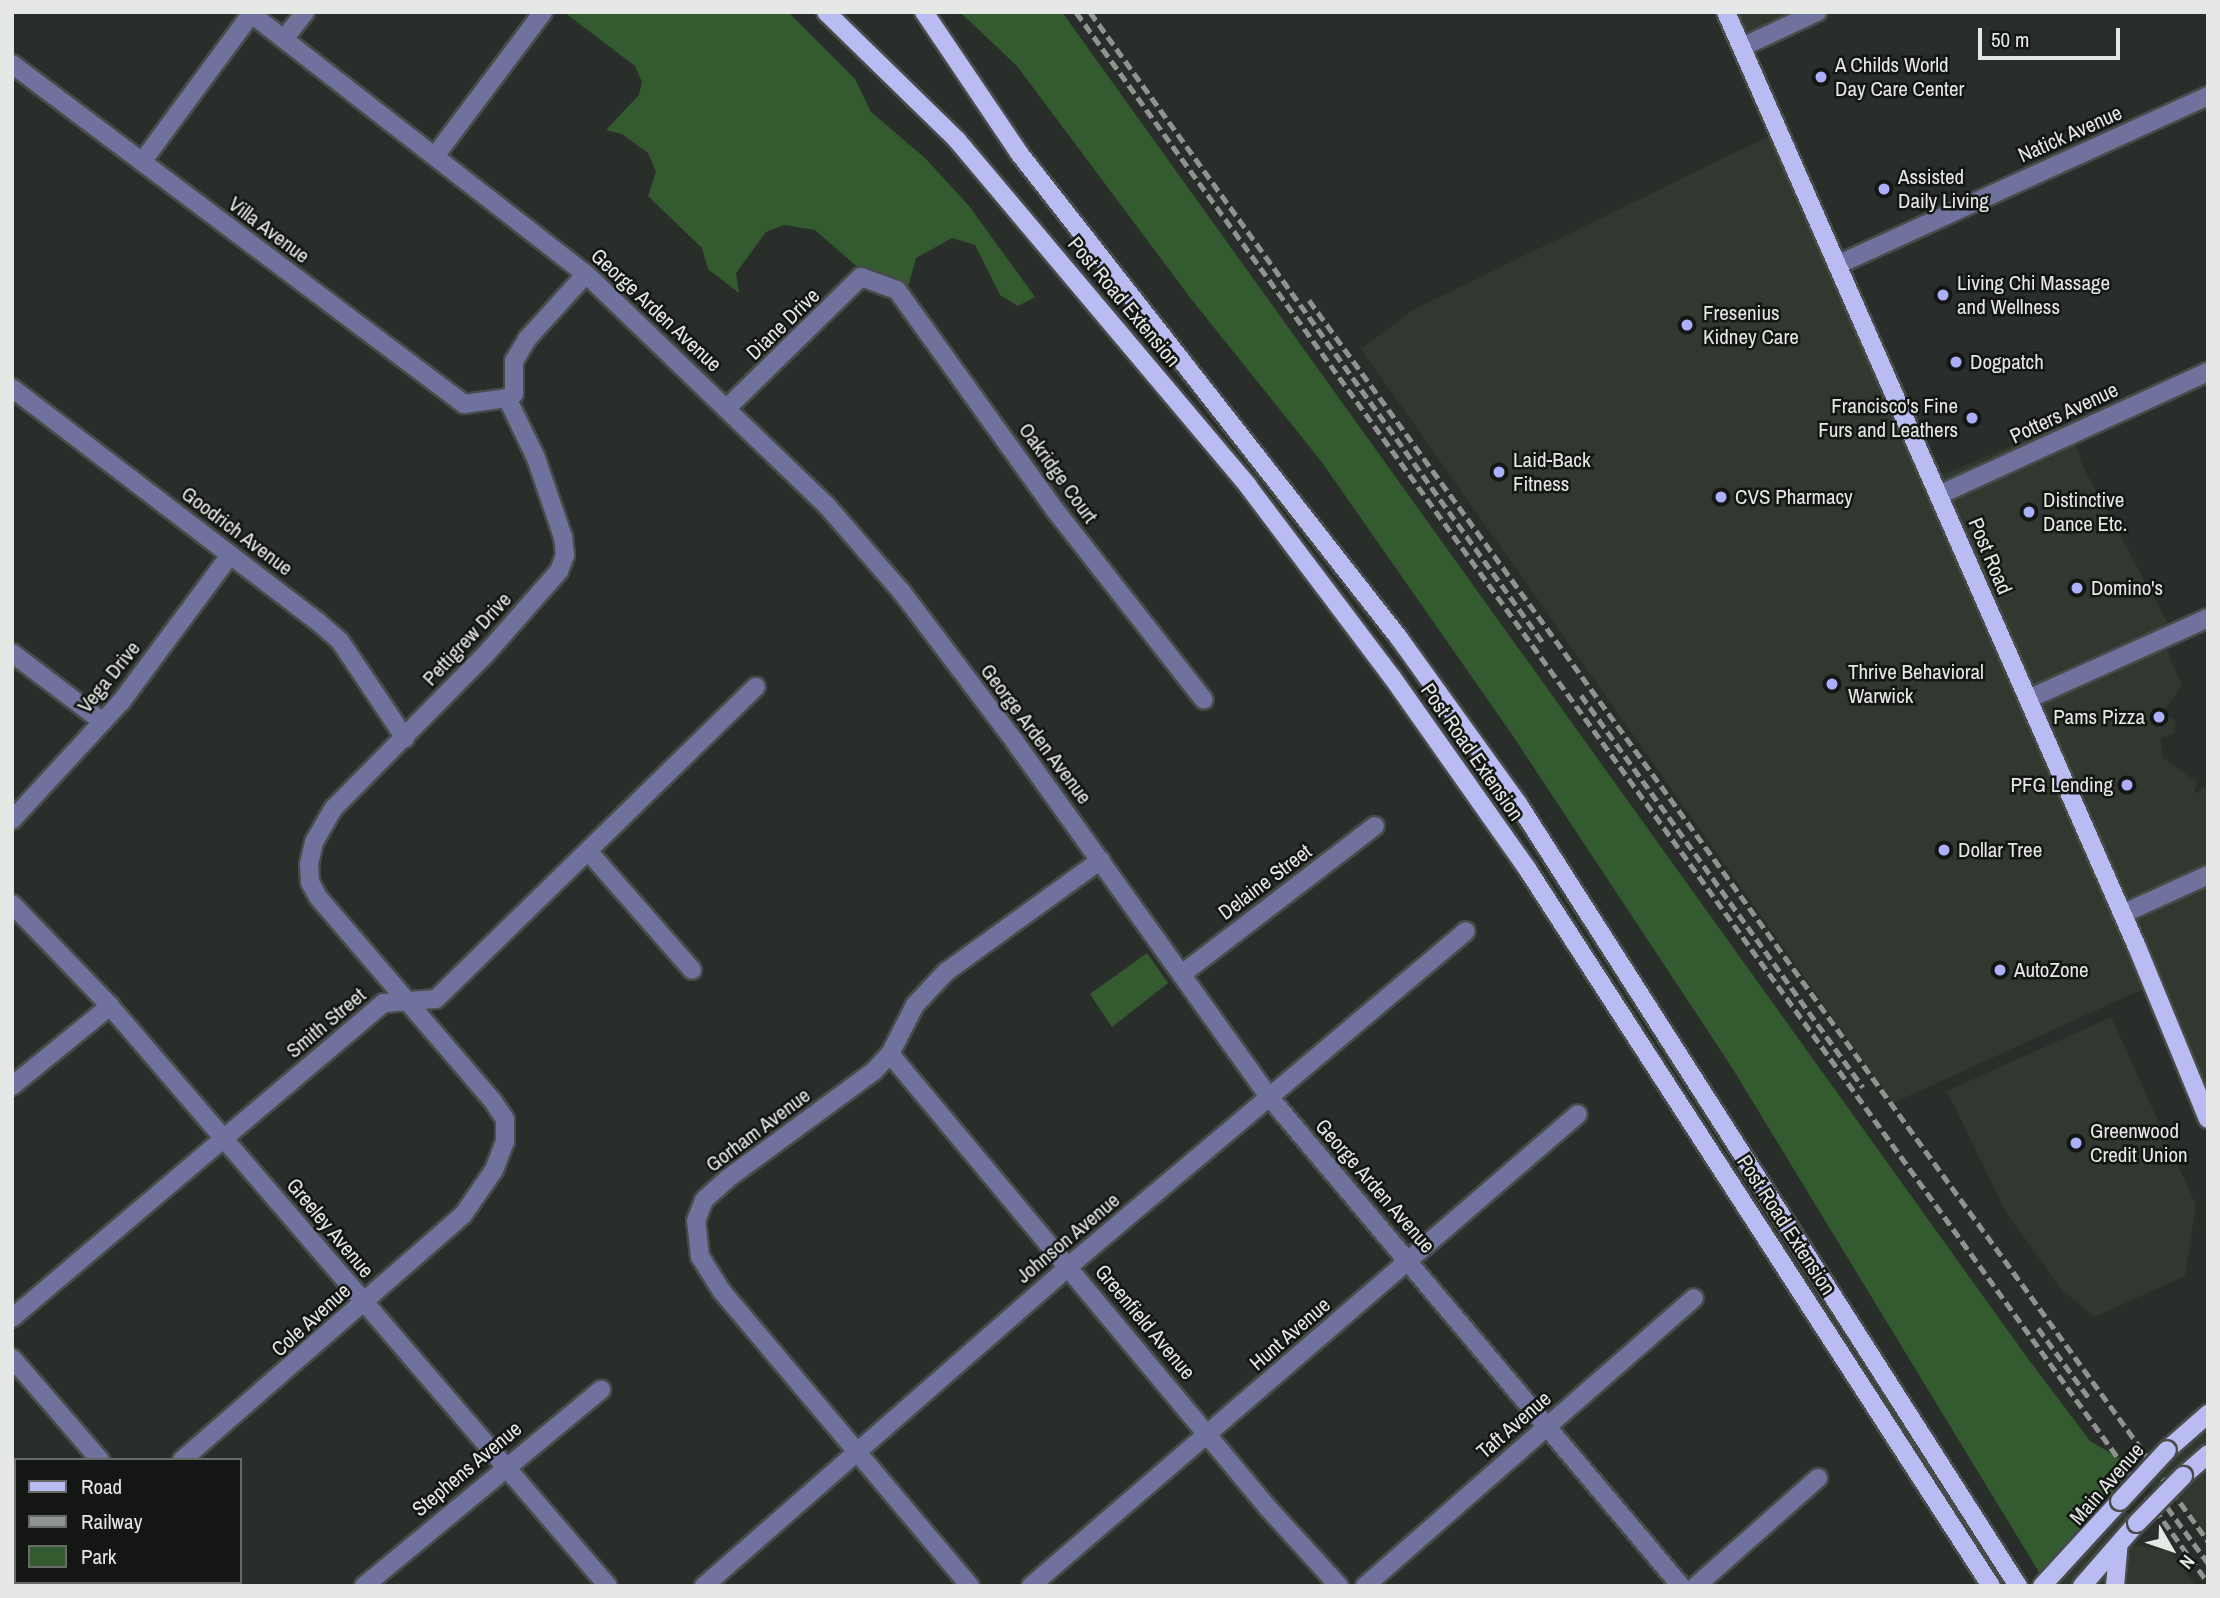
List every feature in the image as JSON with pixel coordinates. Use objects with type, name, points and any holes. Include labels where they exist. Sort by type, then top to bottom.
[{"type":"main road","name":"Post Road Extension","points":[[826,12],[974,159],[1248,486],[1392,677],[1528,870],[1991,1586]]},
{"type":"main road","name":"Post Road Extension","points":[[923,12],[1019,153],[1399,638],[1519,805],[2018,1586]]},
{"type":"main road","name":"Post Road","points":[[1726,12],[2122,914],[2208,1119]]},
{"type":"main road","name":"Main Avenue","points":[[2048,1579],[2167,1450],[2208,1414]]},
{"type":"main road","points":[[2048,1579],[2081,1586],[2137,1523],[2208,1454]]},
{"type":"main road","points":[[2115,1586],[2119,1546]]},
{"type":"street","points":[[284,39],[305,12]]},
{"type":"street","points":[[435,156],[543,12]]},
{"type":"street","points":[[1742,47],[1817,12]]},
{"type":"street","points":[[142,162],[250,13]]},
{"type":"street","name":"George Arden Avenue","points":[[250,13],[586,274],[827,506],[901,591],[1101,860],[1271,1099],[1681,1586]]},
{"type":"street","name":"Villa Avenue","points":[[12,64],[464,404],[507,397]]},
{"type":"street","name":"Natick Avenue","points":[[1837,265],[2208,96]]},
{"type":"street","points":[[507,397],[514,394],[514,361],[528,338],[586,274]]},
{"type":"street","name":"Diane Drive","points":[[726,409],[861,277],[872,279]]},
{"type":"street","name":"Oakridge Court","points":[[872,279],[897,290],[917,313],[1055,510],[1204,700]]},
{"type":"street","name":"Potters Avenue","points":[[1939,495],[2208,372]]},
{"type":"street","name":"Goodrich Avenue","points":[[12,388],[341,642],[405,738]]},
{"type":"street","name":"Pettigrew Drive","points":[[411,1002],[310,883],[314,842],[334,808],[405,738],[559,572],[565,555],[536,458],[507,397]]},
{"type":"street","name":"Vega Drive","points":[[12,820],[103,722],[230,555]]},
{"type":"street","points":[[2028,699],[2208,618]]},
{"type":"street","points":[[12,653],[103,722]]},
{"type":"street","name":"Smith Street","points":[[12,1318],[384,1003],[436,999],[756,687]]},
{"type":"street","name":"Delaine Street","points":[[1182,974],[1375,826]]},
{"type":"street","points":[[588,851],[692,970]]},
{"type":"street","name":"Gorham Avenue","points":[[970,1586],[721,1290],[700,1257],[696,1221],[704,1200],[727,1179],[890,1054],[915,1005],[946,972],[1101,860]]},
{"type":"street","points":[[2122,914],[2208,875]]},
{"type":"street","name":"Greeley Avenue","points":[[12,904],[110,1006],[608,1586]]},
{"type":"street","name":"Johnson Avenue","points":[[704,1586],[854,1451],[1069,1266],[1271,1099],[1466,932]]},
{"type":"street","name":"Cole Avenue","points":[[184,1458],[463,1215],[494,1170],[505,1142],[505,1119],[411,1002]]},
{"type":"street","points":[[12,1087],[110,1006]]},
{"type":"street","name":"Greenfield Avenue","points":[[890,1054],[1211,1434],[1269,1509],[1339,1586]]},
{"type":"street","name":"Hunt Avenue","points":[[1031,1586],[1211,1434],[1578,1114]]},
{"type":"street","name":"Taft Avenue","points":[[1365,1586],[1694,1298]]},
{"type":"street","points":[[12,1358],[98,1458]]},
{"type":"street","name":"Stephens Avenue","points":[[364,1586],[505,1466],[601,1390]]},
{"type":"street","points":[[1696,1586],[1818,1478]]},
{"type":"shaded area","points":[[1726,12],[1822,12],[1745,48]]},
{"type":"shaded area","points":[[1777,132],[1936,477],[2069,423],[2083,467],[2173,633],[2164,644],[2182,685],[2163,712],[2176,721],[2174,734],[2161,738],[2162,757],[2197,782],[2194,794],[2208,786],[2208,1105],[2154,984],[1893,1103],[1361,349],[1413,310]]},
{"type":"shaded area","points":[[2111,1017],[2196,1205],[2185,1276],[2094,1317],[2062,1290],[2006,1212],[1947,1091]]},
{"type":"shaded area","points":[[2208,1415],[2208,1537],[2188,1509],[2150,1489],[2160,1464]]},
{"type":"shaded area","points":[[2116,1499],[2131,1518],[2121,1543],[2171,1551],[2196,1586],[2033,1586]]},
{"type":"green space","points":[[564,12],[788,12],[855,79],[871,112],[925,158],[969,206],[1035,297],[1018,306],[1000,295],[975,245],[952,238],[916,258],[905,298],[870,278],[815,230],[784,225],[766,232],[736,273],[739,293],[708,269],[702,248],[648,196],[656,172],[648,153],[622,134],[606,130],[639,95],[642,82],[635,66]]},
{"type":"green space","points":[[960,12],[1062,12],[2026,1356],[2090,1441],[2128,1463],[2115,1496],[2042,1577],[1731,1066],[1511,733],[1321,461],[1192,300],[1017,66]]},
{"type":"green space","points":[[1147,953],[1168,983],[1112,1027],[1090,994]]},
{"type":"railway","points":[[1076,12],[2208,1583]]},
{"type":"railway","points":[[1090,12],[1544,644]]},
{"type":"railway","points":[[1309,300],[2208,1541]]},
{"type":"railway","points":[[1581,695],[1863,1087]]},
{"type":"railway","points":[[2038,1328],[2091,1401]]},
{"type":"railway","points":[[2167,1507],[2208,1563]]},
{"type":"place","name":"A Childs World Day Care Center","points":[[1821,77]]},
{"type":"place","name":"Assisted Daily Living","points":[[1884,189]]},
{"type":"place","name":"Living Chi Massage and Wellness","points":[[1943,295]]},
{"type":"place","name":"Fresenius Kidney Care","points":[[1687,325]]},
{"type":"place","name":"Dogpatch","points":[[1956,362]]},
{"type":"place","name":"Francisco's Fine Furs and Leathers","points":[[1972,418]]},
{"type":"place","name":"Laid-Back Fitness","points":[[1499,472]]},
{"type":"place","name":"CVS Pharmacy","points":[[1721,497]]},
{"type":"place","name":"Distinctive Dance Etc.","points":[[2029,512]]},
{"type":"place","name":"Domino's","points":[[2077,588]]},
{"type":"place","name":"Thrive Behavioral Warwick","points":[[1832,684]]},
{"type":"place","name":"Pams Pizza","points":[[2159,717]]},
{"type":"place","name":"PFG Lending","points":[[2127,785]]},
{"type":"place","name":"Dollar Tree","points":[[1944,850]]},
{"type":"place","name":"AutoZone","points":[[2000,970]]},
{"type":"place","name":"Greenwood Credit Union","points":[[2076,1143]]}]
